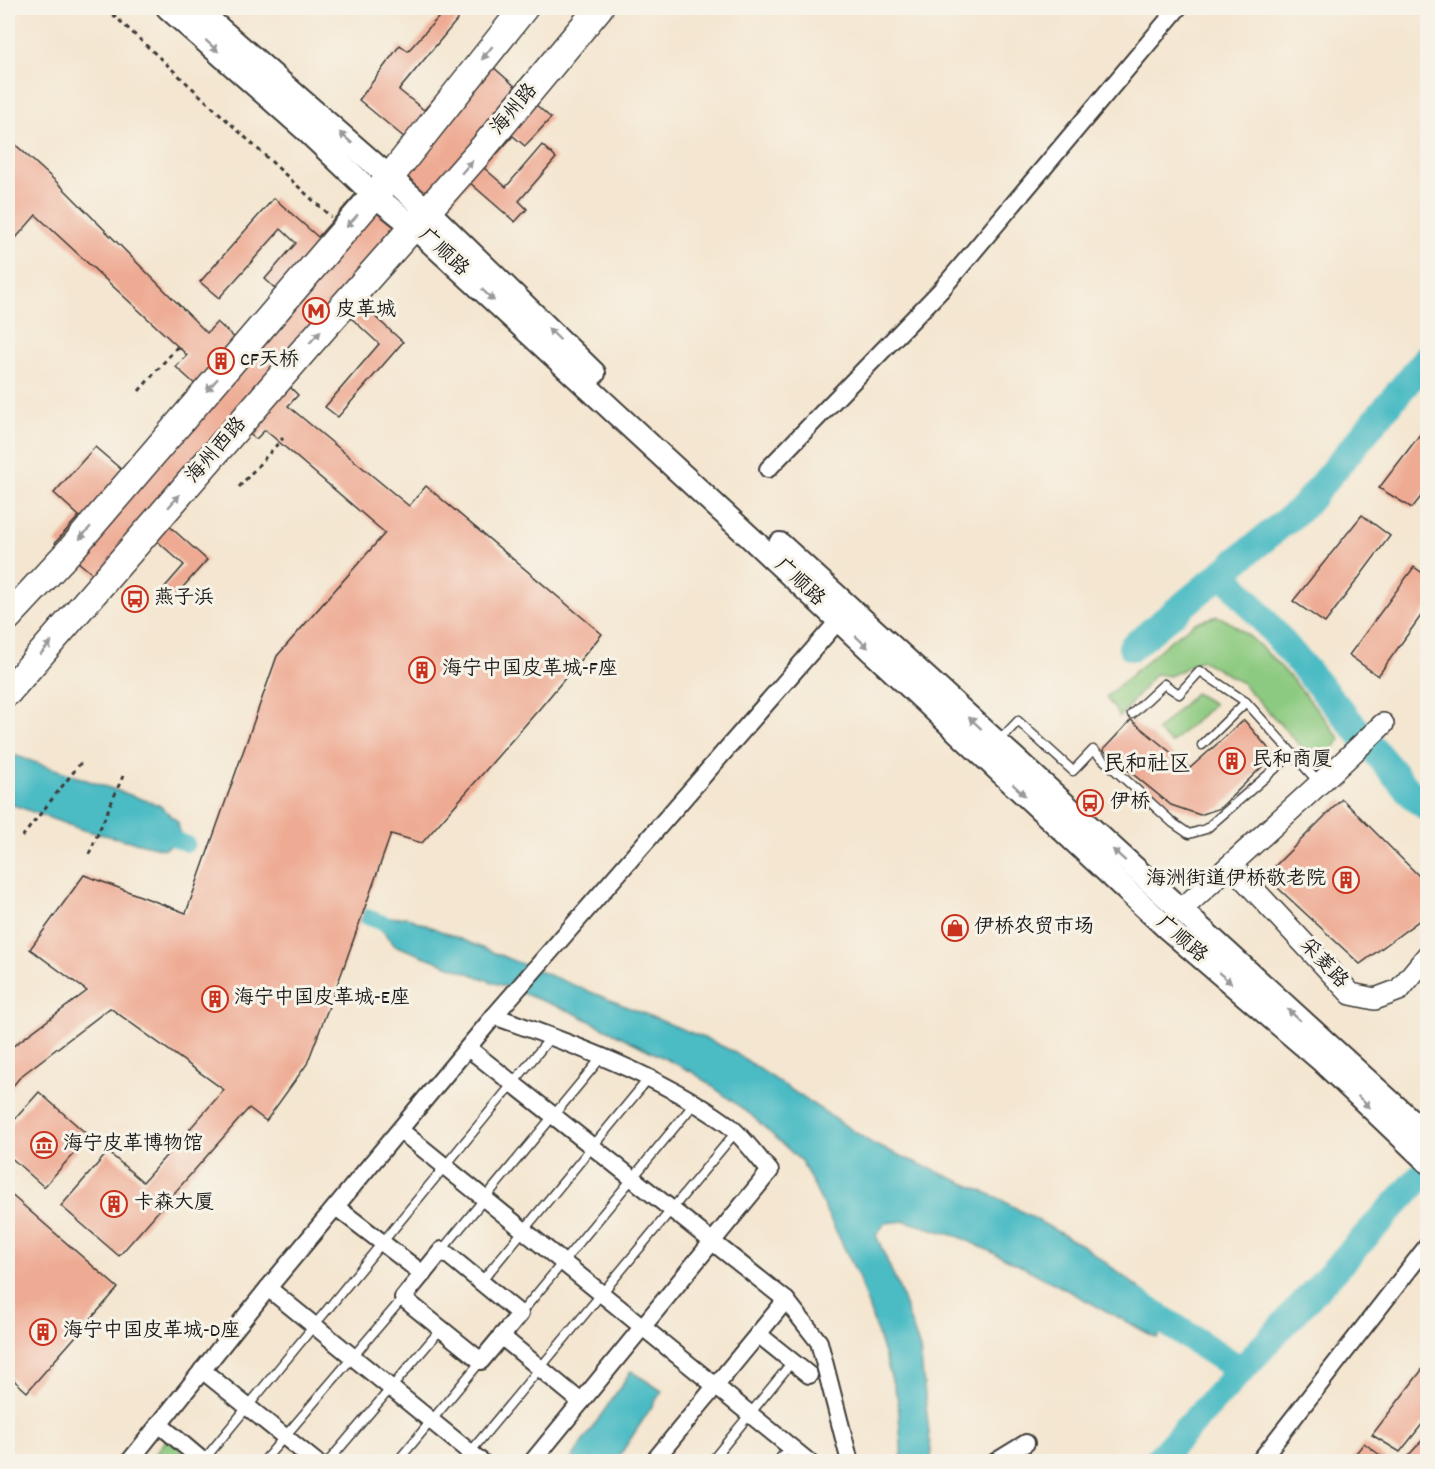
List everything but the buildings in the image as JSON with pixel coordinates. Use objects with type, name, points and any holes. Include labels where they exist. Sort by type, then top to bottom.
[{"type":"highway","points":[[8,617],[75,544],[382,186],[524,8]]},
{"type":"highway","name":"海州路","points":[[421,219],[599,8]]},
{"type":"highway","name":"海州西路","points":[[8,692],[421,219]]},
{"type":"main road","name":"广顺路","points":[[168,8],[298,123],[382,186],[421,219],[613,391],[844,614],[990,750],[1167,929],[1329,1058]]},
{"type":"main road","name":"广顺路","points":[[196,8],[382,186]]},
{"type":"main road","name":"广顺路","points":[[990,750],[1180,911],[1329,1058],[1428,1162]]},
{"type":"main road","points":[[1329,1058],[1428,1136]]},
{"type":"street","points":[[768,469],[941,290],[1178,8]]},
{"type":"street","points":[[129,1461],[268,1288],[498,1012],[844,614]]},
{"type":"street","points":[[1180,911],[1383,724]]},
{"type":"street","name":"采菱路","points":[[1231,865],[1351,994],[1375,999],[1399,990],[1428,956]]},
{"type":"street","points":[[498,1012],[649,1078],[694,1104],[729,1125],[770,1171],[532,1461]]},
{"type":"street","points":[[468,1048],[786,1300],[819,1342],[850,1461]]},
{"type":"street","points":[[400,1130],[809,1461]]},
{"type":"street","points":[[336,1207],[423,1274]]},
{"type":"street","points":[[1259,1461],[1428,1245]]},
{"type":"street","points":[[442,1250],[520,1314],[481,1361],[403,1298],[423,1274],[442,1250]]},
{"type":"street","points":[[268,1288],[431,1421],[471,1458]]},
{"type":"street","points":[[653,1461],[786,1300]]},
{"type":"street","points":[[758,1334],[808,1376]]},
{"type":"street","points":[[501,1336],[581,1402]]},
{"type":"street","points":[[202,1370],[316,1461]]},
{"type":"street","points":[[159,1424],[204,1461]]},
{"type":"street","points":[[995,1461],[1026,1443]]},
{"type":"lane","points":[[1132,714],[1164,684],[1179,694],[1200,671],[1246,702],[1320,784]]},
{"type":"lane","points":[[1202,745],[1246,702]]},
{"type":"lane","points":[[990,750],[1018,721],[1073,771],[1093,750],[1188,834],[1206,829],[1292,754]]},
{"type":"lane","points":[[204,1461],[551,1037]]},
{"type":"lane","points":[[442,1250],[601,1058]]},
{"type":"lane","points":[[481,1282],[649,1078]]},
{"type":"lane","points":[[520,1314],[694,1104]]},
{"type":"lane","points":[[471,1458],[540,1368],[735,1133]]},
{"type":"lane","points":[[263,1461],[403,1298]]},
{"type":"lane","points":[[328,1461],[441,1329]]},
{"type":"lane","points":[[398,1461],[481,1361]]},
{"type":"lane","points":[[711,1461],[792,1362]]},
{"type":"lane","points":[[777,1461],[790,1446]]},
{"type":"path","points":[[106,8],[332,219]]},
{"type":"path","points":[[139,391],[178,346]]},
{"type":"path","points":[[239,487],[283,438]]},
{"type":"path","points":[[22,837],[83,760]]},
{"type":"path","points":[[89,854],[123,776]]},
{"type":"green space","points":[[1217,616],[1233,624],[1267,652],[1300,688],[1340,739],[1324,762],[1316,763],[1241,682],[1201,660],[1170,676],[1155,674],[1120,717],[1106,697],[1172,639],[1195,623]]},
{"type":"green space","points":[[1195,693],[1214,704],[1171,743],[1157,731]]},
{"type":"green space","points":[[168,1438],[196,1462],[149,1462]]},
{"type":"water","points":[[8,753],[159,805],[178,822],[181,840],[164,849],[83,830],[8,803]]},
{"type":"water","points":[[406,917],[734,1052],[873,1144],[996,1197],[1085,1247],[1174,1315],[1157,1338],[1027,1269],[960,1237],[905,1221],[885,1223],[876,1235],[899,1288],[920,1349],[932,1461],[902,1461],[898,1400],[879,1338],[858,1276],[802,1162],[751,1115],[694,1073],[572,1012],[394,945],[373,919]]},
{"type":"water","points":[[631,1371],[662,1391],[616,1461],[570,1461]]},
{"type":"waterway","points":[[1132,647],[1303,507],[1428,357]]},
{"type":"waterway","points":[[1223,572],[1413,796],[1428,808]]},
{"type":"waterway","points":[[160,833],[187,844]]},
{"type":"waterway","points":[[367,917],[394,927]]},
{"type":"waterway","points":[[1156,1462],[1428,1169]]},
{"type":"waterway","points":[[1137,1303],[1241,1370]]},
{"type":"place","name":"皮革城","points":[[316,311]]},
{"type":"place","name":"CF天桥","points":[[221,361]]},
{"type":"place","name":"燕子浜","points":[[135,599]]},
{"type":"place","name":"海宁中国皮革城-F座","points":[[422,670]]},
{"type":"place","name":"民和商厦","points":[[1232,761]]},
{"type":"place","name":"伊桥","points":[[1090,803]]},
{"type":"place","name":"海洲街道伊桥敬老院","points":[[1346,880]]},
{"type":"place","name":"伊桥农贸市场","points":[[955,928]]},
{"type":"place","name":"海宁中国皮革城-E座","points":[[215,999]]},
{"type":"place","name":"海宁皮革博物馆","points":[[44,1145]]},
{"type":"place","name":"卡森大厦","points":[[114,1204]]},
{"type":"place","name":"海宁中国皮革城-D座","points":[[43,1332]]},
{"type":"district","name":"民和社区","points":[[1147,765]]}]
